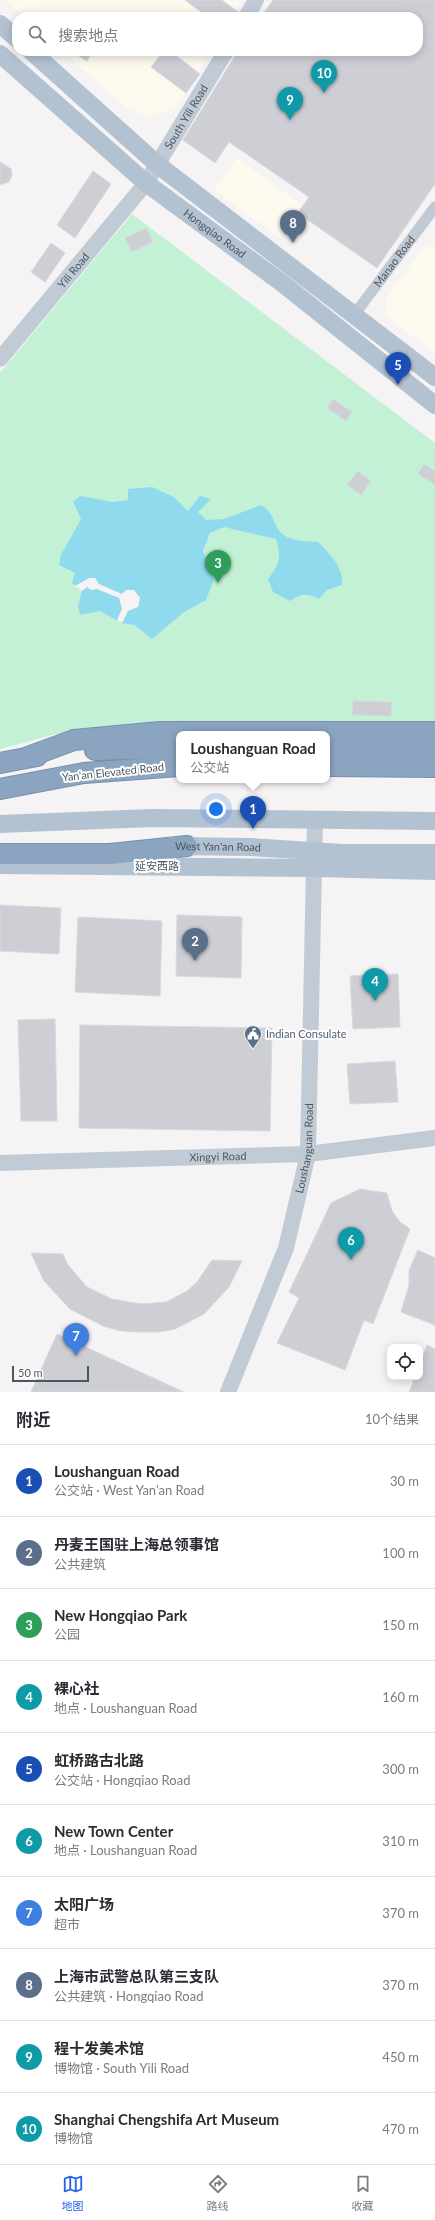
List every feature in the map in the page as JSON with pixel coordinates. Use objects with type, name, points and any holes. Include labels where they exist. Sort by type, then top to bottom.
[{"type":"highway","points":[[24,758],[74,740],[160,732],[176,732]]},
{"type":"highway","points":[[330,732],[435,732]]},
{"type":"highway","name":"Yan'an Elevated Road","points":[[0,764],[24,758],[82,751],[176,747]]},
{"type":"highway","points":[[330,747],[435,748]]},
{"type":"highway","name":"Yan'an Elevated Road","points":[[0,789],[84,773],[176,766]]},
{"type":"highway","points":[[330,766],[435,767]]},
{"type":"highway","points":[[0,854],[110,854],[187,846]]},
{"type":"main road","points":[[0,24],[12,35]]},
{"type":"main road","name":"Hongqiao Road","points":[[0,54],[146,183],[282,283],[435,405]]},
{"type":"main road","name":"Hongqiao Road","points":[[37,56],[158,165],[435,377]]},
{"type":"main road","points":[[0,824],[152,818],[435,820]]},
{"type":"main road","name":"West Yan'an Road","points":[[0,848],[187,846],[251,847],[315,859],[435,872]]},
{"type":"main road","name":"West Yan'an Road","points":[[315,859],[435,853]]},
{"type":"main road","name":"延安西路","points":[[0,865],[315,859]]},
{"type":"street","points":[[249,12],[256,0]]},
{"type":"street","name":"South Yili Road","points":[[146,183],[223,56]]},
{"type":"street","name":"Yili Road","points":[[0,359],[146,183]]},
{"type":"street","name":"Manao Road","points":[[354,315],[435,207]]},
{"type":"street","name":"Loushanguan Road","points":[[228,1392],[286,1248],[308,1154],[315,820]]},
{"type":"street","name":"Xingyi Road","points":[[0,1163],[308,1154],[435,1138]]},
{"type":"shaded area","points":[[5,0],[241,0],[234,12],[18,12]]},
{"type":"shaded area","points":[[68,56],[208,56],[176,109],[148,117],[124,106]]},
{"type":"shaded area","points":[[237,158],[303,206],[280,238],[214,190]]},
{"type":"shaded area","points":[[427,243],[435,249],[435,353],[386,316],[385,300]]},
{"type":"green space","points":[[132,214],[435,443],[435,723],[261,723],[75,729],[0,749],[0,373]]},
{"type":"water","points":[[152,487],[174,497],[188,511],[200,496],[211,499],[198,512],[206,520],[224,519],[261,505],[269,512],[280,532],[284,536],[295,540],[318,542],[331,556],[338,567],[341,573],[342,585],[327,590],[319,599],[307,595],[301,595],[290,601],[273,592],[268,579],[277,565],[279,556],[276,539],[224,527],[210,533],[203,551],[214,579],[206,600],[184,612],[152,639],[134,625],[122,623],[100,611],[80,615],[78,606],[82,591],[72,583],[75,573],[59,565],[61,555],[81,519],[73,502],[80,496],[113,502],[128,500],[128,489]]},
{"type":"pier","points":[[89,578],[95,578],[99,584],[122,594],[126,590],[134,590],[140,598],[138,607],[128,611],[122,623],[117,620],[122,609],[119,598],[97,589],[91,590],[87,587],[82,591],[75,586]]},
{"type":"building","points":[[185,0],[222,0],[238,12],[201,12]]},
{"type":"building","points":[[273,0],[435,0],[435,184],[377,268],[298,213],[309,197],[229,142],[215,163],[183,140],[235,56],[423,56],[423,12],[265,12]]},
{"type":"building","points":[[78,56],[90,56],[87,61]]},
{"type":"building","points":[[160,56],[177,56],[200,74],[186,93],[151,67]]},
{"type":"building","points":[[0,162],[11,169],[12,175],[9,182],[0,185]]},
{"type":"building","points":[[93,171],[111,184],[75,238],[57,225]]},
{"type":"building","points":[[146,228],[153,242],[132,252],[125,238]]},
{"type":"building","points":[[51,243],[65,253],[45,282],[31,272]]},
{"type":"building","points":[[333,399],[352,412],[346,421],[327,408]]},
{"type":"building","points":[[424,464],[435,471],[435,485],[418,474]]},
{"type":"building","points":[[358,471],[371,481],[361,495],[347,485]]},
{"type":"building","points":[[353,701],[392,702],[391,716],[352,715]]},
{"type":"building","points":[[0,905],[61,908],[59,954],[0,951]]},
{"type":"building","points":[[177,915],[242,917],[241,978],[176,976]]},
{"type":"building","points":[[78,917],[162,921],[160,996],[75,992]]},
{"type":"building","points":[[398,974],[400,1027],[353,1029],[350,976]]},
{"type":"building","points":[[55,1019],[57,1121],[21,1121],[18,1020]]},
{"type":"building","points":[[80,1025],[272,1028],[270,1131],[79,1128]]},
{"type":"building","points":[[395,1061],[398,1102],[350,1104],[347,1064]]},
{"type":"building","points":[[360,1189],[387,1193],[392,1211],[400,1222],[410,1229],[373,1324],[364,1320],[345,1370],[277,1343],[299,1298],[289,1292],[331,1203]]},
{"type":"building","points":[[418,1250],[435,1258],[435,1325],[401,1312],[409,1285],[409,1270]]},
{"type":"building","points":[[31,1253],[63,1254],[68,1265],[87,1287],[112,1299],[141,1304],[166,1302],[187,1291],[197,1282],[212,1260],[242,1261],[229,1287],[204,1314],[175,1329],[160,1332],[139,1332],[121,1331],[103,1326],[70,1309],[44,1281]]},
{"type":"building","points":[[57,1334],[184,1392],[31,1392]]},
{"type":"building","points":[[427,1345],[435,1349],[435,1392],[409,1392],[414,1380],[423,1380],[423,1356]]},
{"type":"place","name":"Shanghai Chengshifa Art Museum","points":[[324,93]]},
{"type":"place","name":"程十发美术馆","points":[[290,120]]},
{"type":"place","name":"上海市武警总队第三支队","points":[[293,243]]},
{"type":"place","name":"虹桥路古北路","points":[[398,385]]},
{"type":"place","name":"New Hongqiao Park","points":[[218,583]]},
{"type":"place","name":"Loushanguan Road","points":[[253,829]]},
{"type":"place","name":"丹麦王国驻上海总领事馆","points":[[195,961]]},
{"type":"place","name":"裸心社","points":[[375,1001]]},
{"type":"place","name":"Indian Consulate","points":[[253,1049]]},
{"type":"place","name":"New Town Center","points":[[351,1260]]},
{"type":"place","name":"太阳广场","points":[[76,1356]]}]
